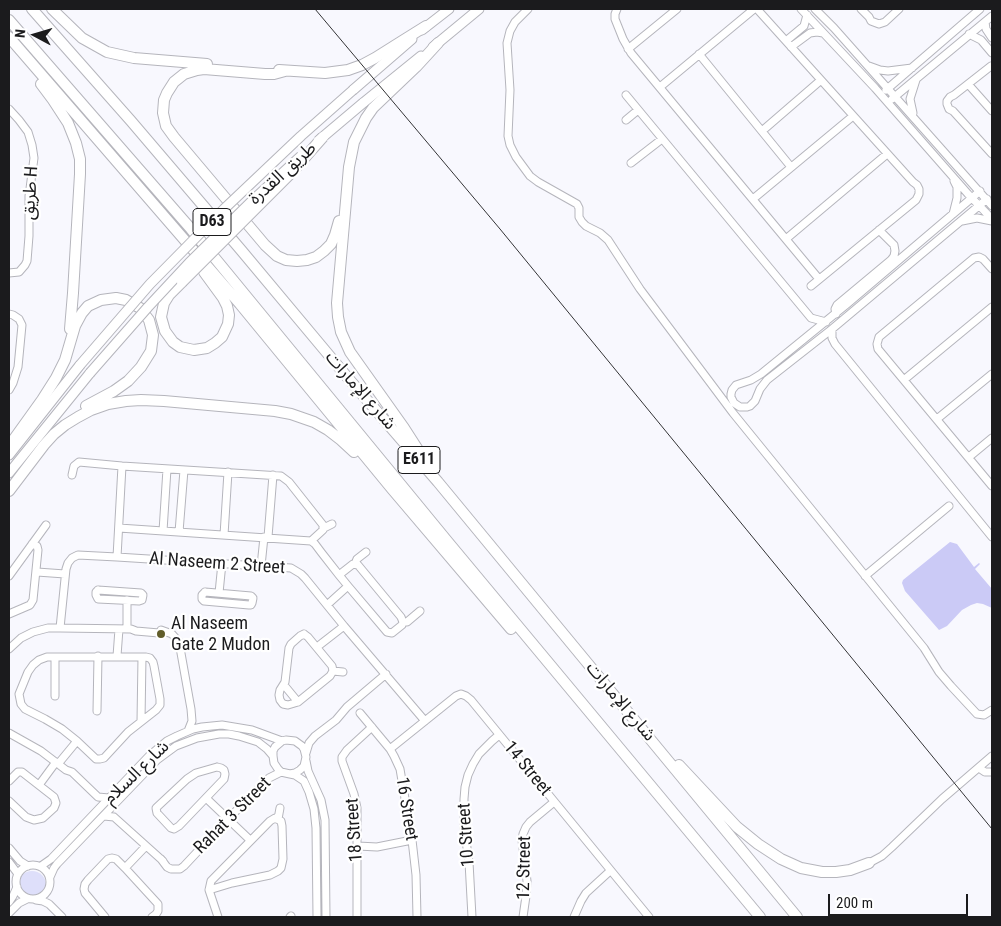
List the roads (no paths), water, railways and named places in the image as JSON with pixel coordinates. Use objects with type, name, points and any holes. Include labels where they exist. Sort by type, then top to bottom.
[{"type":"highway","name":"شارع الإمارات","points":[[32,9],[131,121],[438,482],[797,917]]},
{"type":"highway","points":[[52,9],[82,38],[98,48],[116,55],[326,73],[355,68],[375,58],[426,26]]},
{"type":"highway","name":"شارع الإمارات","points":[[9,20],[191,229],[454,550],[760,917]]},
{"type":"highway","points":[[9,36],[240,304],[410,511],[612,748],[652,788]]},
{"type":"highway","points":[[438,44],[382,98],[366,118],[354,142],[348,177],[337,310],[341,332],[354,359],[404,428],[438,482]]},
{"type":"highway","points":[[9,45],[62,112],[76,143],[80,159],[73,293],[66,348],[50,382],[9,438]]},
{"type":"highway","points":[[285,70],[274,74],[265,74],[204,69],[184,74],[174,82],[166,93],[163,113],[166,126],[268,249],[286,260],[312,259],[331,244],[337,231],[348,177]]},
{"type":"highway","points":[[127,172],[137,190],[180,240],[226,302],[229,315],[226,329],[219,340],[207,348],[194,350],[180,347],[170,338],[164,330],[162,317],[164,303],[169,295],[182,282],[292,172],[323,137]]},
{"type":"highway","points":[[9,446],[49,389],[62,366],[75,326],[85,310],[96,301],[111,298],[126,300],[136,304],[147,316],[151,325],[153,335],[149,356],[128,380],[114,391],[72,416],[54,432],[16,476],[9,490]]},
{"type":"highway","points":[[9,490],[44,445],[60,429],[84,413],[108,404],[149,400],[275,411],[299,416],[335,434],[348,445],[469,588],[514,632]]},
{"type":"highway","points":[[665,758],[682,768],[744,833],[766,850],[782,859],[801,868],[822,872],[850,870],[869,862]]},
{"type":"main road","name":"طريق القدرة","points":[[9,455],[80,365],[150,284],[281,154],[426,26],[449,9]]},
{"type":"main road","name":"طريق القدرة","points":[[9,473],[90,372],[189,263],[255,198],[323,137],[479,9]]},
{"type":"street","points":[[528,9],[514,22],[507,43],[510,79],[508,136],[513,153],[534,179],[576,204],[579,208],[579,217],[582,222],[608,240],[640,289],[733,413],[924,648],[946,682],[977,714],[986,714],[992,710]]},
{"type":"street","points":[[617,9],[616,19],[628,49],[819,279]]},
{"type":"street","points":[[628,49],[676,9]]},
{"type":"street","points":[[660,87],[755,9],[913,182],[915,194],[912,203],[811,286]]},
{"type":"street","points":[[815,9],[915,118],[992,206]]},
{"type":"street","points":[[861,9],[869,17],[879,20],[899,9]]},
{"type":"street","points":[[881,95],[980,9]]},
{"type":"street","points":[[787,42],[802,27],[804,12]]},
{"type":"street","points":[[804,12],[992,220]]},
{"type":"street","points":[[888,103],[992,16]]},
{"type":"street","points":[[985,22],[987,32],[992,38]]},
{"type":"street","points":[[802,27],[810,33]]},
{"type":"street","points":[[787,42],[810,33],[824,33]]},
{"type":"street","points":[[969,34],[979,38],[992,53]]},
{"type":"street","points":[[984,43],[984,48],[992,64],[954,95],[950,104],[953,112],[992,154]]},
{"type":"street","points":[[699,54],[791,167]]},
{"type":"street","points":[[868,66],[888,71],[912,68]]},
{"type":"street","points":[[915,118],[910,99],[918,77]]},
{"type":"street","points":[[762,131],[821,80]]},
{"type":"street","points":[[968,84],[992,111]]},
{"type":"street","points":[[626,95],[811,318],[811,334]]},
{"type":"street","name":"طريق H","points":[[9,109],[28,132],[34,158],[29,196],[27,261],[26,265],[19,272],[9,273]]},
{"type":"street","points":[[626,120],[638,110]]},
{"type":"street","points":[[753,199],[853,116]]},
{"type":"street","points":[[631,163],[662,139]]},
{"type":"street","points":[[786,239],[887,154]]},
{"type":"street","points":[[952,216],[956,208],[957,198],[953,178]]},
{"type":"street","points":[[980,192],[836,314],[761,374],[736,385],[731,394],[734,403],[740,407],[750,406],[767,380],[832,329],[987,199]]},
{"type":"street","points":[[959,221],[977,218],[992,220]]},
{"type":"street","points":[[836,314],[835,309],[838,305],[894,256],[894,246],[879,230]]},
{"type":"street","points":[[992,269],[983,259],[979,257],[974,258],[879,337],[877,342],[878,349],[992,486]]},
{"type":"street","points":[[905,380],[992,307]]},
{"type":"street","points":[[9,314],[19,319],[22,325],[18,367],[9,390]]},
{"type":"street","points":[[811,318],[826,322]]},
{"type":"street","points":[[832,329],[834,344],[992,537]]},
{"type":"street","points":[[818,340],[825,340],[834,344]]},
{"type":"street","points":[[938,419],[992,374]]},
{"type":"street","points":[[968,457],[992,438]]},
{"type":"street","points":[[72,475],[74,466],[79,462],[281,476],[289,482],[324,524],[324,528]]},
{"type":"street","points":[[117,557],[122,466]]},
{"type":"street","points":[[163,531],[167,469]]},
{"type":"street","points":[[180,532],[184,470]]},
{"type":"street","points":[[224,534],[228,472]]},
{"type":"street","points":[[261,566],[273,475]]},
{"type":"street","points":[[865,576],[949,506]]},
{"type":"street","points":[[311,541],[324,528],[332,524]]},
{"type":"street","points":[[9,576],[46,525]]},
{"type":"street","points":[[119,528],[311,541],[387,632],[392,633],[403,622],[407,622],[420,611]]},
{"type":"street","points":[[9,613],[32,603],[34,598],[38,549],[32,544]]},
{"type":"street","points":[[356,564],[357,559],[366,552]]},
{"type":"street","name":"Al Naseem 2 Street","points":[[65,574],[68,563],[78,555],[222,563],[296,570],[305,578],[425,721]]},
{"type":"street","points":[[219,592],[222,563]]},
{"type":"street","points":[[339,575],[350,565],[356,564],[401,617],[403,622]]},
{"type":"street","points":[[37,572],[65,574],[60,628]]},
{"type":"street","points":[[327,605],[348,586]]},
{"type":"street","points":[[98,590],[141,593],[143,595],[140,601],[127,600],[98,599],[96,593],[98,590]]},
{"type":"street","points":[[205,592],[219,592],[251,596],[253,598],[252,604],[206,601],[202,599],[205,592]]},
{"type":"street","points":[[117,656],[126,629],[127,600]]},
{"type":"street","points":[[317,647],[344,626]]},
{"type":"street","points":[[9,649],[21,638],[48,628],[159,629],[172,634],[179,642],[191,709],[192,721],[188,731]]},
{"type":"street","points":[[304,634],[308,637],[334,671],[298,702],[288,705],[283,704],[280,700],[279,695],[284,684],[289,648],[300,636],[304,634]]},
{"type":"street","points":[[97,711],[98,656]]},
{"type":"street","points":[[117,656],[146,656],[150,658],[153,662],[161,702],[159,708],[141,721],[100,760],[96,759],[53,724],[25,709],[19,699],[28,672],[40,660],[47,657],[117,656]]},
{"type":"street","points":[[141,721],[142,656]]},
{"type":"street","points":[[55,657],[55,696]]},
{"type":"street","points":[[334,671],[343,672]]},
{"type":"street","points":[[317,917],[314,809],[304,781],[295,775],[281,772],[275,766],[272,756],[276,747],[286,740],[295,741],[310,738],[386,674]]},
{"type":"street","points":[[284,684],[298,702]]},
{"type":"street","name":"14 Street","points":[[390,749],[451,699],[462,694],[466,696],[649,917]]},
{"type":"street","points":[[191,709],[195,720],[202,727]]},
{"type":"street","name":"16 Street","points":[[360,713],[390,749],[400,769],[412,840],[416,875],[417,917]]},
{"type":"street","points":[[290,774],[295,773],[304,766],[309,743],[333,719]]},
{"type":"street","name":"شارع السلام","points":[[41,866],[51,859],[158,748],[177,736],[202,727],[222,725],[261,733],[282,742]]},
{"type":"street","name":"18 Street","points":[[357,917],[358,846],[356,801],[342,757],[347,750],[372,728]]},
{"type":"street","name":"شارع السلام","points":[[50,878],[57,864],[166,753],[176,746],[197,738],[219,734],[239,736],[258,742],[272,756]]},
{"type":"street","name":"10 Street","points":[[472,917],[469,862],[464,827],[465,787],[468,775],[479,754],[499,735]]},
{"type":"street","points":[[10,736],[41,751],[66,770],[72,772],[75,778],[95,797],[97,803],[96,811]]},
{"type":"street","points":[[38,785],[76,741]]},
{"type":"street","points":[[295,741],[302,746],[308,771],[322,800],[325,820],[326,917]]},
{"type":"street","points":[[869,862],[882,856],[942,799],[992,756]]},
{"type":"street","points":[[216,767],[221,768],[224,770],[224,779],[206,798],[177,828],[172,828],[156,813],[156,808],[187,779],[196,773],[216,767]]},
{"type":"street","points":[[979,768],[985,772],[992,772]]},
{"type":"street","points":[[9,780],[18,772],[22,772],[54,797],[56,802],[54,808],[43,818],[34,820],[26,818],[9,801]]},
{"type":"street","name":"Rahat 3 Street","points":[[104,816],[114,817],[124,824],[167,867],[180,869],[269,778],[281,772]]},
{"type":"street","points":[[84,786],[98,797],[109,798]]},
{"type":"street","points":[[206,798],[250,840]]},
{"type":"street","name":"12 Street","points":[[523,917],[527,881],[522,840],[523,834],[530,822],[554,802]]},
{"type":"street","name":"Rahat 3 Street","points":[[115,804],[117,814],[124,824]]},
{"type":"street","points":[[278,819],[280,808]]},
{"type":"street","points":[[209,890],[274,874],[281,868],[283,859],[282,823],[278,819],[272,819],[211,881],[209,890],[218,917]]},
{"type":"street","points":[[358,846],[381,846],[412,840]]},
{"type":"street","points":[[125,868],[144,844]]},
{"type":"street","points":[[9,848],[20,861],[28,866]]},
{"type":"street","points":[[106,917],[85,893],[84,889],[85,884],[108,859],[112,858],[116,859],[158,904],[158,911],[152,917]]},
{"type":"street","points":[[9,862],[18,874]]},
{"type":"street","points":[[62,917],[49,904],[27,899],[19,892],[16,883],[18,874],[24,867],[37,865],[45,869],[50,878],[49,890],[53,902],[68,917]]},
{"type":"street","points":[[223,869],[225,877],[232,883]]},
{"type":"street","points":[[574,917],[586,893],[610,871]]},
{"type":"street","points":[[9,902],[17,887]]},
{"type":"street","points":[[35,900],[43,897],[49,890]]},
{"type":"street","points":[[9,913],[27,899]]},
{"type":"railway","points":[[315,9],[500,229],[992,829]]},
{"type":"place","name":"Al Naseem Gate 2 Mudon","points":[[161,634]]}]
